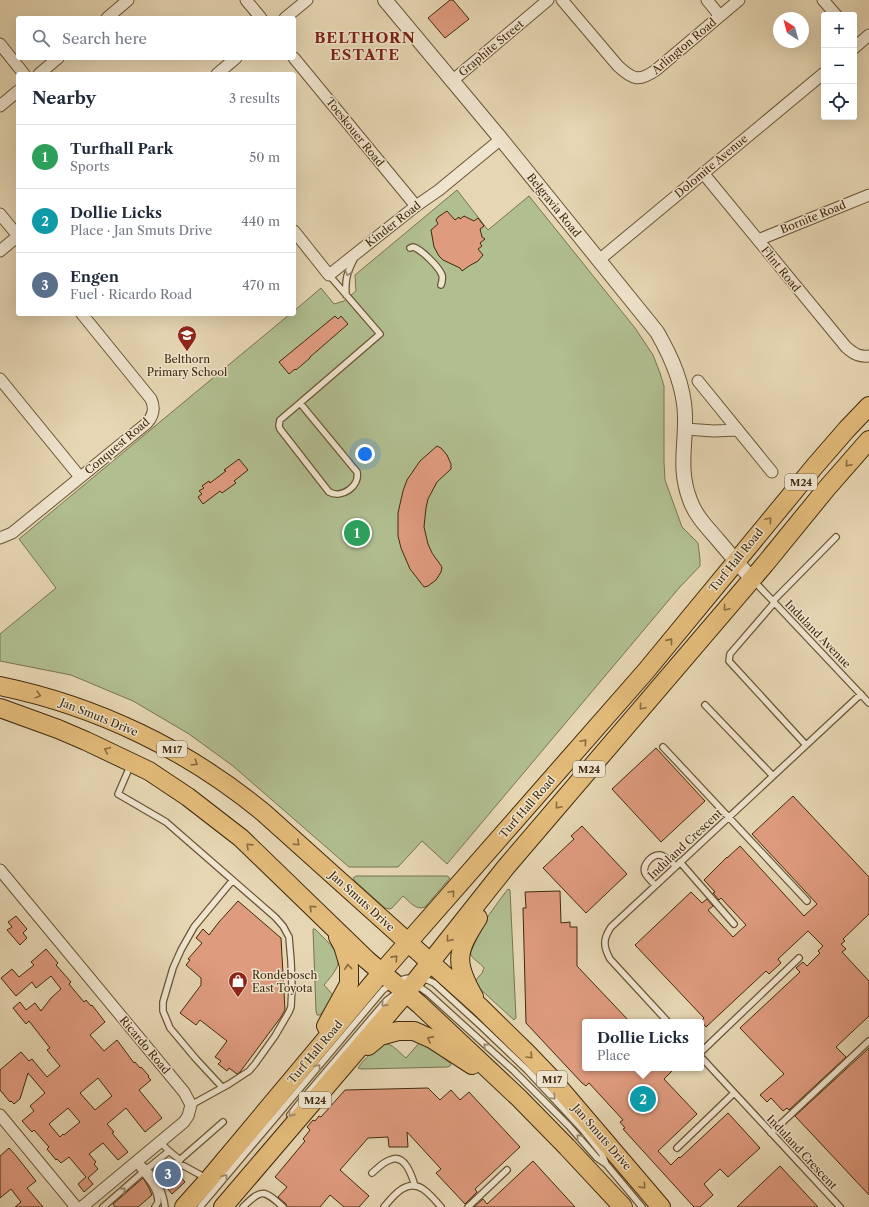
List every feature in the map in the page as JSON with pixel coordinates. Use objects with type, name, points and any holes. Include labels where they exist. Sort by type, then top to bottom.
[{"type":"main road","name":"Turf Hall Road","points":[[223,1207],[338,1073],[402,984],[408,943],[646,671],[814,466],[869,406]]},
{"type":"main road","name":"Turf Hall Road","points":[[184,1207],[304,1065],[402,984],[430,963],[506,867],[869,440]]},
{"type":"main road","name":"Jan Smuts Drive","points":[[0,686],[58,700],[143,734],[192,761],[230,786],[264,813],[480,1007],[552,1078],[661,1207]]},
{"type":"main road","name":"M17","points":[[0,708],[58,729],[100,747],[149,771],[188,797],[241,838],[331,926],[402,984],[567,1147],[623,1207]]},
{"type":"main road","points":[[480,1007],[463,975],[460,961],[462,948],[468,934],[494,893],[506,867]]},
{"type":"main road","points":[[304,1065],[349,984],[349,966],[343,946],[331,926]]},
{"type":"main road","points":[[338,1073],[380,1036],[398,1031],[414,1031],[432,1039],[510,1090]]},
{"type":"street","points":[[109,16],[128,0]]},
{"type":"street","points":[[246,0],[259,16]]},
{"type":"street","points":[[287,16],[307,0]]},
{"type":"street","name":"Belgravia Road","points":[[385,0],[501,139],[657,332],[669,352],[682,390],[685,429],[682,471],[690,500],[704,524],[752,579]]},
{"type":"street","name":"Graphite Street","points":[[452,81],[548,0]]},
{"type":"street","name":"Arlington Road","points":[[562,0],[618,66],[627,74],[638,78],[648,76],[656,70],[739,0]]},
{"type":"street","points":[[707,0],[720,16]]},
{"type":"street","points":[[823,0],[833,12]]},
{"type":"street","points":[[857,42],[869,35]]},
{"type":"street","points":[[0,44],[22,72]]},
{"type":"street","points":[[40,72],[56,60]]},
{"type":"street","points":[[219,72],[234,60]]},
{"type":"street","name":"Toeskouer Road","points":[[296,60],[416,206]]},
{"type":"street","name":"Dolomite Avenue","points":[[599,260],[821,76]]},
{"type":"street","points":[[0,106],[16,93]]},
{"type":"street","name":"Kinder Road","points":[[329,275],[416,206],[439,190],[501,139]]},
{"type":"street","name":"Flint Road","points":[[703,174],[846,347],[858,356],[867,356]]},
{"type":"street","name":"Bornite Road","points":[[758,240],[869,195]]},
{"type":"street","points":[[0,214],[16,234]]},
{"type":"street","points":[[296,234],[329,275]]},
{"type":"street","points":[[0,251],[16,238]]},
{"type":"street","name":"Conquest Road","points":[[0,538],[12,533],[147,423],[152,417],[154,411],[148,394],[84,316]]},
{"type":"street","points":[[0,379],[80,477]]},
{"type":"street","points":[[698,381],[772,472]]},
{"type":"street","points":[[685,429],[714,431],[738,430]]},
{"type":"street","name":"Ricardo Road","points":[[0,870],[184,1092],[191,1105]]},
{"type":"street","points":[[82,1207],[186,1120],[191,1105]]},
{"type":"street","points":[[0,1115],[76,1207]]},
{"type":"lane","points":[[410,248],[413,247],[418,249],[435,266],[442,275],[441,285]]},
{"type":"lane","points":[[346,295],[347,274],[356,253]]},
{"type":"lane","points":[[300,403],[357,472],[358,479],[354,485],[342,494],[333,494],[329,492],[279,426],[280,420],[380,334],[329,275]]},
{"type":"lane","points":[[806,745],[729,659],[730,654],[774,602],[836,537]]},
{"type":"lane","name":"Induland Avenue","points":[[752,579],[869,703]]},
{"type":"lane","name":"Induland Crescent","points":[[665,1019],[610,959],[605,950],[605,941],[611,926],[861,694]]},
{"type":"lane","points":[[706,705],[773,776]]},
{"type":"lane","points":[[663,747],[807,901]]},
{"type":"lane","points":[[132,762],[118,794],[166,822],[275,917],[289,937],[291,961],[290,1012],[255,1064],[242,1076],[191,1105]]},
{"type":"lane","points":[[655,885],[646,875],[645,871],[646,864],[652,858],[658,855],[661,856],[676,866]]},
{"type":"lane","points":[[680,862],[734,924]]},
{"type":"lane","points":[[222,1088],[170,1028],[163,1011],[163,1002],[173,968],[194,927],[232,881]]},
{"type":"lane","points":[[704,1049],[799,958]]},
{"type":"lane","points":[[200,1207],[383,990],[402,984],[429,980],[522,1065],[597,1148],[602,1154],[606,1164]]},
{"type":"lane","points":[[288,1117],[402,984]]},
{"type":"lane","points":[[402,984],[421,988],[428,993],[518,1076],[569,1126],[597,1158],[606,1164],[642,1207]]},
{"type":"lane","points":[[771,1133],[869,1040]]},
{"type":"lane","name":"Induland Crescent","points":[[704,1060],[840,1207]]},
{"type":"lane","points":[[677,1148],[734,1093]]},
{"type":"lane","points":[[178,1162],[223,1122]]},
{"type":"lane","points":[[160,1142],[178,1162],[209,1179]]},
{"type":"lane","points":[[103,1207],[169,1151]]},
{"type":"lane","points":[[245,1182],[260,1154]]},
{"type":"lane","points":[[372,1173],[390,1160],[398,1159],[409,1169],[415,1186]]},
{"type":"lane","points":[[134,1164],[145,1170],[155,1179],[161,1189],[165,1207]]},
{"type":"lane","points":[[134,1164],[136,1178]]},
{"type":"lane","points":[[145,1170],[158,1196],[158,1202],[155,1207]]},
{"type":"lane","points":[[468,1207],[507,1170]]},
{"type":"lane","points":[[384,1207],[400,1190],[415,1186],[423,1188],[441,1207]]},
{"type":"lane","points":[[243,1207],[256,1196],[264,1193],[272,1197],[283,1207]]},
{"type":"green space","points":[[457,190],[488,230],[529,196],[635,328],[653,355],[664,386],[665,480],[682,527],[698,543],[700,566],[679,588],[447,864],[422,841],[398,867],[349,867],[233,766],[189,734],[133,701],[71,675],[0,661],[0,634],[56,588],[19,539],[288,316],[296,316],[296,309],[321,288],[334,304],[344,301],[356,291],[355,275]]},
{"type":"green space","points":[[356,876],[447,876],[450,878],[425,907],[416,907],[403,896],[390,909],[385,908],[355,881],[353,878]]},
{"type":"green space","points":[[508,889],[510,890],[516,1018],[514,1020],[479,988],[475,981],[482,973],[484,968],[472,957],[470,952],[471,946],[480,929]]},
{"type":"green space","points":[[313,929],[315,929],[328,942],[336,952],[338,958],[336,969],[324,985],[333,997],[320,1015],[317,1015],[316,1011]]},
{"type":"green space","points":[[420,1042],[429,1046],[451,1065],[448,1067],[358,1068],[371,1053],[382,1045],[386,1044],[393,1046],[406,1058]]},
{"type":"building","points":[[450,0],[453,0],[469,19],[445,38],[428,18]]},
{"type":"building","points":[[447,211],[455,220],[464,216],[474,221],[478,218],[484,226],[480,229],[482,237],[485,239],[480,243],[482,246],[478,249],[483,255],[478,261],[462,271],[460,268],[443,260],[434,247],[431,230],[438,224],[436,220],[438,217]]},
{"type":"building","points":[[335,316],[338,319],[341,316],[348,324],[296,370],[295,369],[289,374],[279,362]]},
{"type":"building","points":[[437,446],[447,455],[451,464],[451,469],[437,482],[428,499],[424,527],[432,553],[442,567],[436,580],[424,587],[410,569],[401,548],[398,536],[398,513],[407,480],[420,461]]},
{"type":"building","points":[[239,459],[248,470],[234,481],[236,483],[222,493],[220,491],[203,504],[198,497],[202,494],[199,491],[204,488],[202,486],[209,481],[210,483]]},
{"type":"building","points":[[656,748],[705,801],[661,842],[612,789]]},
{"type":"building","points":[[793,796],[869,877],[869,914],[843,939],[845,941],[841,944],[846,949],[842,952],[869,981],[869,1016],[836,1047],[846,1057],[789,1110],[787,1108],[783,1111],[771,1098],[767,1102],[760,1095],[784,1074],[740,1028],[800,972],[796,968],[803,962],[807,966],[820,953],[818,951],[823,946],[808,931],[778,959],[781,963],[769,974],[766,971],[706,1027],[704,1025],[704,1018],[635,945],[691,892],[702,903],[707,899],[713,906],[708,910],[733,937],[746,925],[721,898],[719,900],[713,893],[715,892],[704,880],[740,846],[804,916],[817,904],[752,834]]},
{"type":"building","points":[[582,826],[627,874],[586,913],[543,868],[574,839],[571,836]]},
{"type":"building","points":[[560,891],[561,923],[570,922],[570,927],[577,927],[577,966],[627,1019],[582,1019],[582,1071],[672,1071],[664,1079],[697,1114],[658,1151],[671,1165],[728,1113],[760,1148],[728,1177],[720,1169],[704,1184],[713,1195],[700,1207],[694,1207],[623,1129],[625,1128],[620,1122],[623,1120],[589,1083],[586,1086],[582,1083],[526,1023],[523,908],[526,908],[525,892]]},
{"type":"building","name":"Rondebosch East Toyota","points":[[238,901],[281,938],[285,1010],[237,1074],[229,1068],[227,1071],[218,1064],[221,1061],[215,1057],[227,1041],[200,1020],[196,1025],[180,1013],[201,985],[201,978],[186,965],[190,960],[188,959],[202,943],[196,938],[203,929],[209,935]]},
{"type":"building","points":[[16,916],[27,929],[23,933],[27,938],[20,945],[7,930],[12,927],[8,922]]},
{"type":"building","points":[[46,949],[58,963],[56,965],[71,982],[69,984],[84,1002],[86,1000],[91,1006],[92,1005],[105,1022],[90,1035],[104,1051],[117,1040],[134,1063],[135,1062],[140,1068],[141,1067],[149,1076],[148,1077],[151,1080],[139,1090],[162,1118],[145,1132],[126,1108],[107,1124],[114,1132],[112,1133],[128,1152],[118,1160],[103,1143],[89,1154],[96,1162],[94,1164],[98,1169],[88,1178],[93,1184],[84,1192],[78,1184],[86,1177],[69,1157],[61,1163],[57,1159],[56,1160],[47,1149],[49,1147],[34,1130],[32,1132],[22,1121],[34,1111],[30,1106],[45,1093],[28,1073],[20,1099],[14,1104],[11,1101],[10,1102],[0,1090],[0,1070],[21,1052],[29,1061],[32,1059],[47,1077],[60,1066],[47,1050],[50,1048],[29,1021],[26,1024],[13,1008],[20,1002],[26,1010],[35,1003],[41,1011],[51,998],[61,989],[51,976],[36,988],[32,982],[16,996],[1,978],[12,969],[19,977],[34,965],[31,962]],"holes":[[[98,1078],[112,1096],[95,1110],[80,1093]],[[68,1108],[80,1122],[60,1137],[49,1124]]]},
{"type":"building","points":[[869,1048],[869,1195],[795,1116]]},
{"type":"building","points":[[428,1088],[440,1100],[451,1090],[460,1100],[469,1092],[520,1147],[475,1189],[477,1192],[465,1204],[436,1173],[441,1169],[407,1132],[408,1147],[389,1147],[388,1137],[368,1138],[340,1170],[369,1196],[359,1207],[344,1207],[330,1195],[320,1207],[287,1207],[286,1204],[278,1197],[287,1187],[275,1177],[305,1141],[303,1139],[310,1130],[307,1127],[313,1120],[315,1121],[319,1116],[321,1117],[345,1090]]},
{"type":"building","points":[[9,1148],[36,1181],[27,1188],[43,1207],[15,1207],[21,1202],[11,1189],[0,1198],[0,1156]]},
{"type":"building","points":[[166,1159],[185,1182],[172,1194],[164,1184],[163,1185],[153,1170]]},
{"type":"building","points":[[533,1161],[575,1207],[474,1207],[483,1199],[487,1204]]},
{"type":"building","points":[[780,1166],[818,1207],[737,1207],[761,1184]]},
{"type":"building","points":[[143,1178],[152,1195],[138,1207],[115,1207],[113,1204]]},
{"type":"place","name":"Belthorn Primary School","points":[[187,352]]},
{"type":"place","name":"Turfhall Park","points":[[357,533]]},
{"type":"place","name":"Rondebosch East Toyota","points":[[238,998]]},
{"type":"place","name":"Dollie Licks","points":[[643,1099]]},
{"type":"place","name":"Engen","points":[[168,1174]]},
{"type":"district","name":"BELTHORN ESTATE","points":[[365,46]]}]
